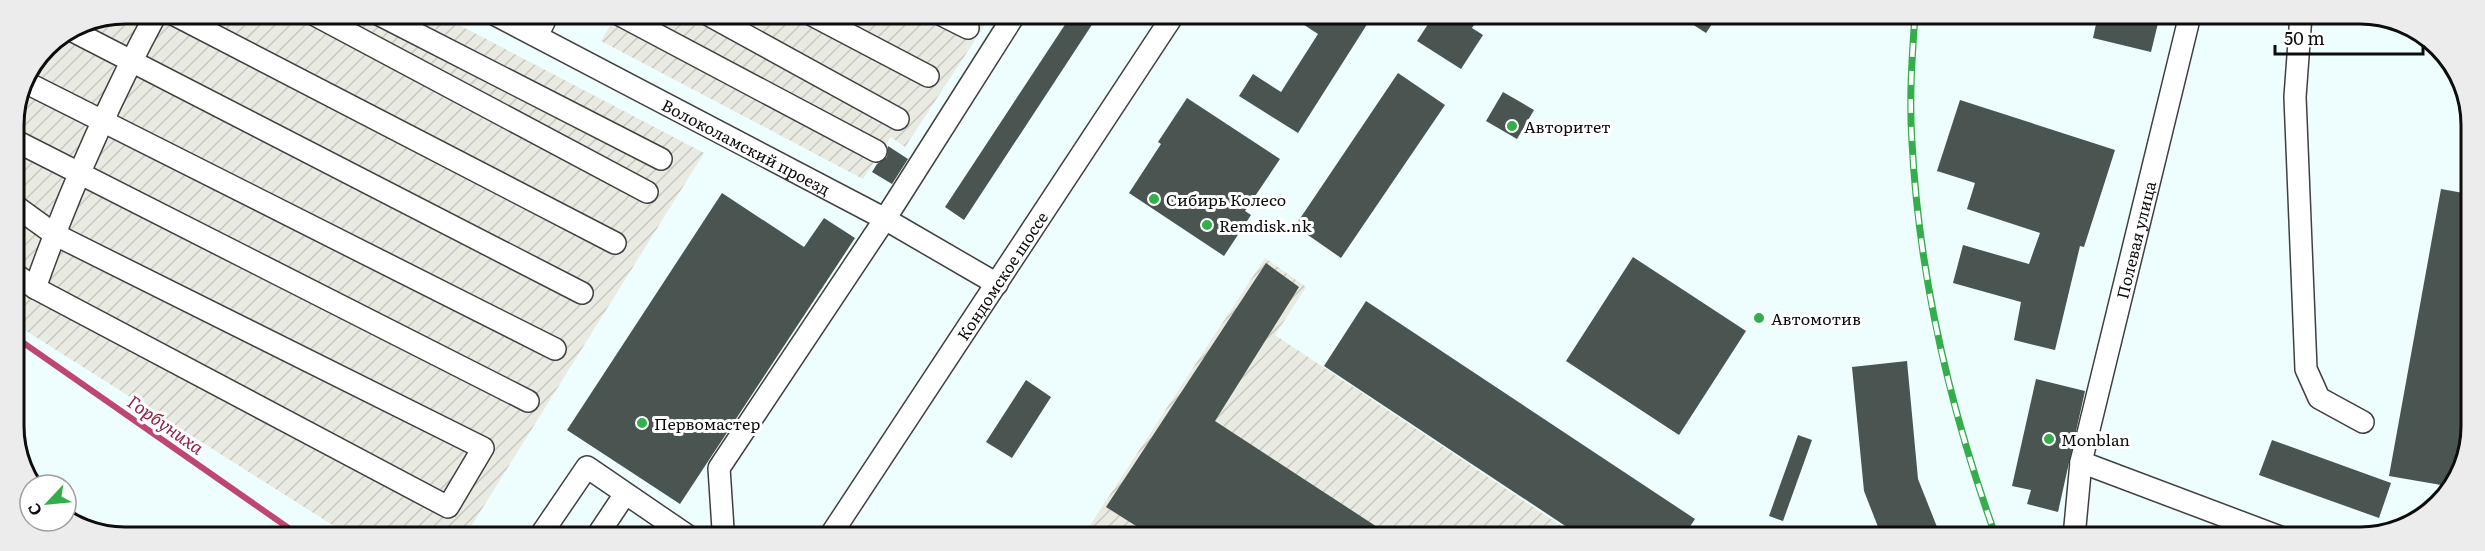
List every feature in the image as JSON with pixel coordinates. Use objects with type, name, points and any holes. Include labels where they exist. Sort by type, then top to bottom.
[{"type":"street","points":[[35,288],[54,234],[102,122],[151,24]]},
{"type":"street","points":[[192,24],[615,243]]},
{"type":"street","points":[[332,24],[647,192]]},
{"type":"street","points":[[398,24],[662,159]]},
{"type":"street","name":"Волоколамский проезд","points":[[514,24],[885,219],[997,284]]},
{"type":"street","points":[[537,36],[543,24]]},
{"type":"street","points":[[637,24],[876,151]]},
{"type":"street","points":[[725,24],[898,119]]},
{"type":"street","points":[[829,24],[928,76]]},
{"type":"street","points":[[960,24],[968,28]]},
{"type":"street","points":[[723,527],[719,468],[885,219],[1009,24]]},
{"type":"street","name":"Кондомское шоссе","points":[[836,527],[1167,24]]},
{"type":"street","name":"Полевая улица","points":[[2075,527],[2081,462],[2188,24]]},
{"type":"street","points":[[2300,24],[2295,97],[2306,369],[2319,398],[2363,422]]},
{"type":"street","points":[[80,34],[582,293]]},
{"type":"street","points":[[32,86],[555,349]]},
{"type":"street","points":[[24,145],[528,401]]},
{"type":"street","points":[[24,212],[54,234],[483,447],[448,507],[24,280]]},
{"type":"street","points":[[2081,462],[2253,527]]},
{"type":"street","points":[[546,527],[587,467],[626,494],[660,527]]},
{"type":"street","points":[[603,527],[626,494]]},
{"type":"shaded area","points":[[125,24],[457,24],[704,153],[471,527],[336,527],[24,330],[24,118],[27,99],[34,80],[45,63],[74,37],[92,29]]},
{"type":"shaded area","points":[[611,24],[985,24],[905,147],[891,137],[863,179],[601,41]]},
{"type":"shaded area","points":[[1265,258],[1306,287],[1275,335],[1563,527],[1089,527]]},
{"type":"building","points":[[1065,24],[1092,24],[964,220],[945,207]]},
{"type":"building","points":[[1303,24],[1367,24],[1298,133],[1239,96],[1253,74],[1281,92],[1318,34]]},
{"type":"building","points":[[1428,24],[1474,24],[1472,28],[1483,35],[1461,69],[1417,41]]},
{"type":"building","points":[[1692,24],[1712,24],[1706,33]]},
{"type":"building","points":[[2096,24],[2158,24],[2151,52],[2093,38]]},
{"type":"building","points":[[1398,73],[1445,105],[1341,258],[1295,226]]},
{"type":"building","points":[[1503,92],[1534,110],[1517,139],[1486,121]]},
{"type":"building","points":[[1187,98],[1280,159],[1245,211],[1251,215],[1224,256],[1129,193],[1161,144],[1158,142]]},
{"type":"building","points":[[1960,100],[2115,150],[2084,247],[2080,246],[2055,350],[2014,340],[2021,302],[1953,283],[1963,245],[2029,264],[2040,233],[1967,209],[1975,183],[1937,171]]},
{"type":"building","points":[[888,146],[908,159],[892,184],[872,172],[877,164],[887,157]]},
{"type":"building","points":[[2441,189],[2461,193],[2461,426],[2459,446],[2448,477],[2442,485],[2389,476]]},
{"type":"building","points":[[722,193],[804,247],[824,218],[855,238],[680,504],[567,430]]},
{"type":"building","points":[[1633,257],[1746,331],[1679,435],[1566,361]]},
{"type":"building","points":[[1266,263],[1299,287],[1215,421],[1377,527],[1138,527],[1106,507]]},
{"type":"building","points":[[1366,301],[1695,519],[1690,527],[1567,527],[1324,366]]},
{"type":"building","points":[[1907,361],[1918,479],[1937,527],[1878,527],[1864,491],[1852,367]]},
{"type":"building","name":"Monblan","points":[[2036,379],[2085,391],[2058,512],[2027,504],[2031,490],[2012,486]]},
{"type":"building","points":[[1026,380],[1051,397],[1012,458],[986,442]]},
{"type":"building","points":[[1798,435],[1812,440],[1783,521],[1769,516]]},
{"type":"building","points":[[2272,440],[2391,483],[2379,518],[2259,475]]},
{"type":"waterway","name":"Горбуниха","points":[[24,343],[287,527]]},
{"type":"railway","points":[[1914,24],[1911,126],[1922,243],[1939,342],[1951,392],[1992,527]]},
{"type":"place","name":"Авторитет","points":[[1512,126]]},
{"type":"place","name":"Сибирь Колесо","points":[[1154,199]]},
{"type":"place","name":"Remdisk.nk","points":[[1207,225]]},
{"type":"place","name":"Автомотив","points":[[1759,318]]},
{"type":"place","name":"Первомастер","points":[[642,423]]},
{"type":"place","name":"Monblan","points":[[2049,439]]}]
